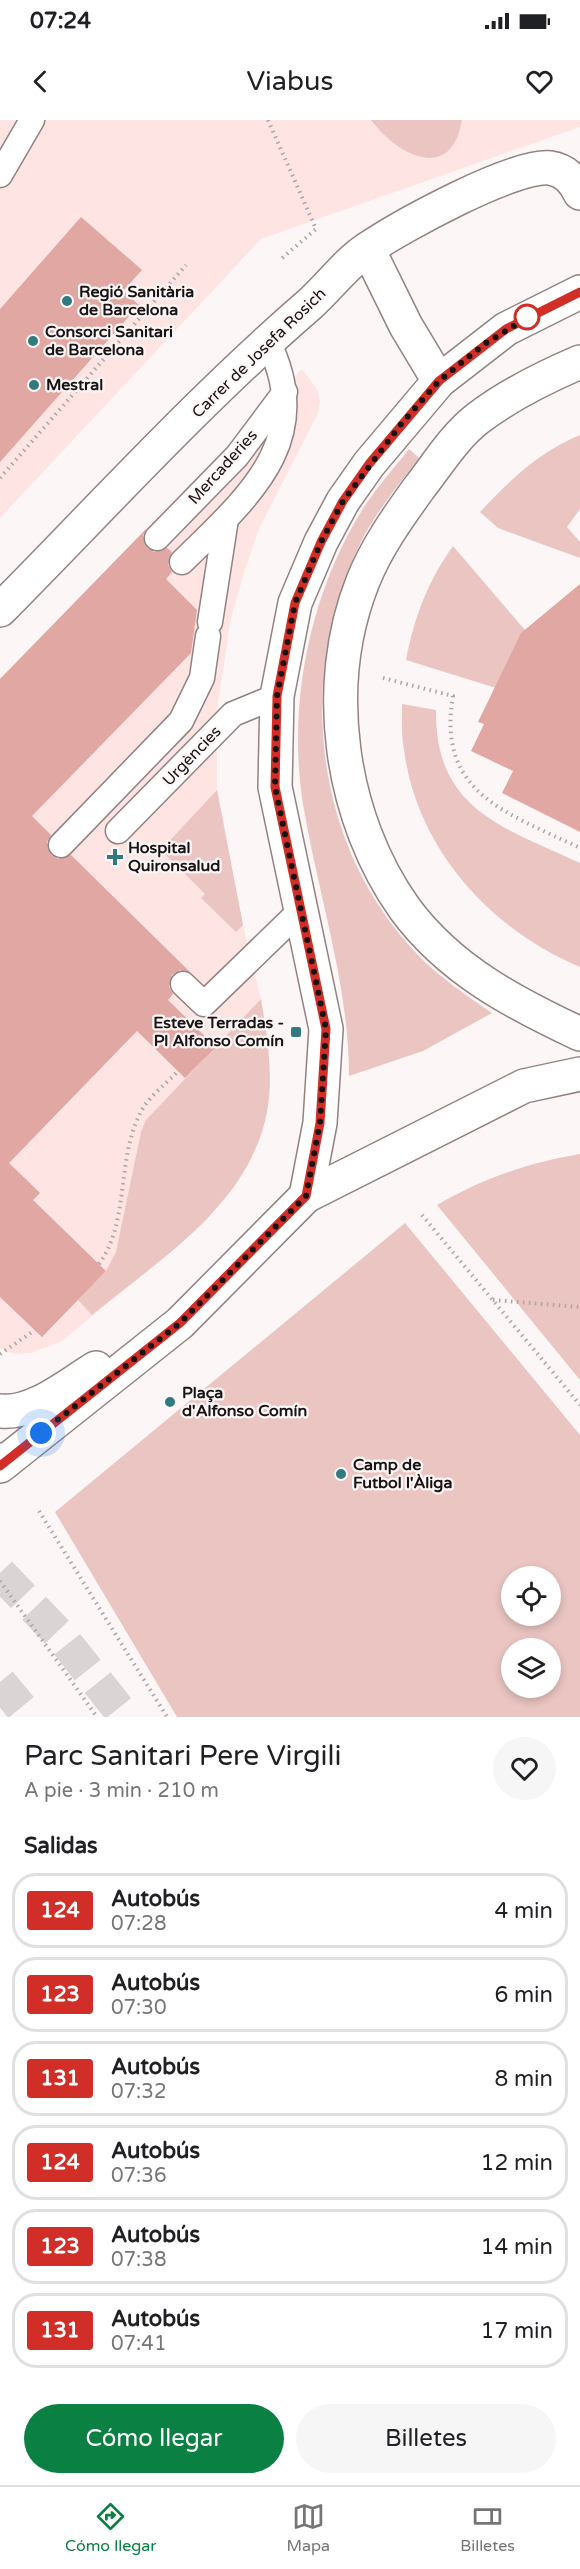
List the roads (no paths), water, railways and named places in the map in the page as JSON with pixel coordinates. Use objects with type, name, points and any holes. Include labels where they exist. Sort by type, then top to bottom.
[{"type":"street","name":"Carrer de Josefa Rosich","points":[[0,610],[267,340],[368,249],[469,193],[524,170],[552,168],[571,182]]},
{"type":"street","points":[[368,249],[406,326],[455,407],[477,419]]},
{"type":"street","points":[[306,1196],[320,1123],[326,1029],[275,787],[277,696],[295,603],[321,542],[343,501],[369,464],[439,381],[506,329],[580,292]]},
{"type":"street","points":[[580,362],[541,380],[477,419],[443,457],[405,507],[363,581],[346,637],[340,702],[344,763],[353,799],[386,879],[414,919],[460,966],[495,991],[580,1034]]},
{"type":"street","points":[[2,1462],[180,1323],[306,1196],[524,1086],[580,1074]]},
{"type":"street","points":[[0,1411],[14,1413],[31,1406],[129,1349],[180,1323]]},
{"type":"lane","points":[[0,175],[32,120]]},
{"type":"lane","points":[[182,562],[249,495],[269,464],[280,436],[285,392],[280,366],[267,340]]},
{"type":"lane","name":"Mercaderies","points":[[157,538],[237,456],[285,392]]},
{"type":"lane","points":[[61,845],[181,721],[202,678],[226,519]]},
{"type":"lane","name":"Urgències","points":[[118,831],[234,714],[277,696]]},
{"type":"lane","points":[[183,984],[204,1004],[301,910]]},
{"type":"tunnel","points":[[0,1573],[59,1634],[125,1717]]},
{"type":"tunnel","points":[[0,1682],[29,1717]]},
{"type":"place","name":"Regió Sanitària de Barcelona","points":[[67,301]]},
{"type":"place","name":"Consorci Sanitari de Barcelona","points":[[33,341]]},
{"type":"place","name":"Mestral","points":[[34,385]]},
{"type":"place","name":"Hospital Quironsalud","points":[[115,857]]},
{"type":"place","name":"Esteve Terradas - Pl Alfonso Comín","points":[[296,1032]]},
{"type":"place","name":"Plaça d'Alfonso Comín","points":[[170,1402]]},
{"type":"place","name":"Camp de Futbol l'Àliga","points":[[341,1474]]}]
